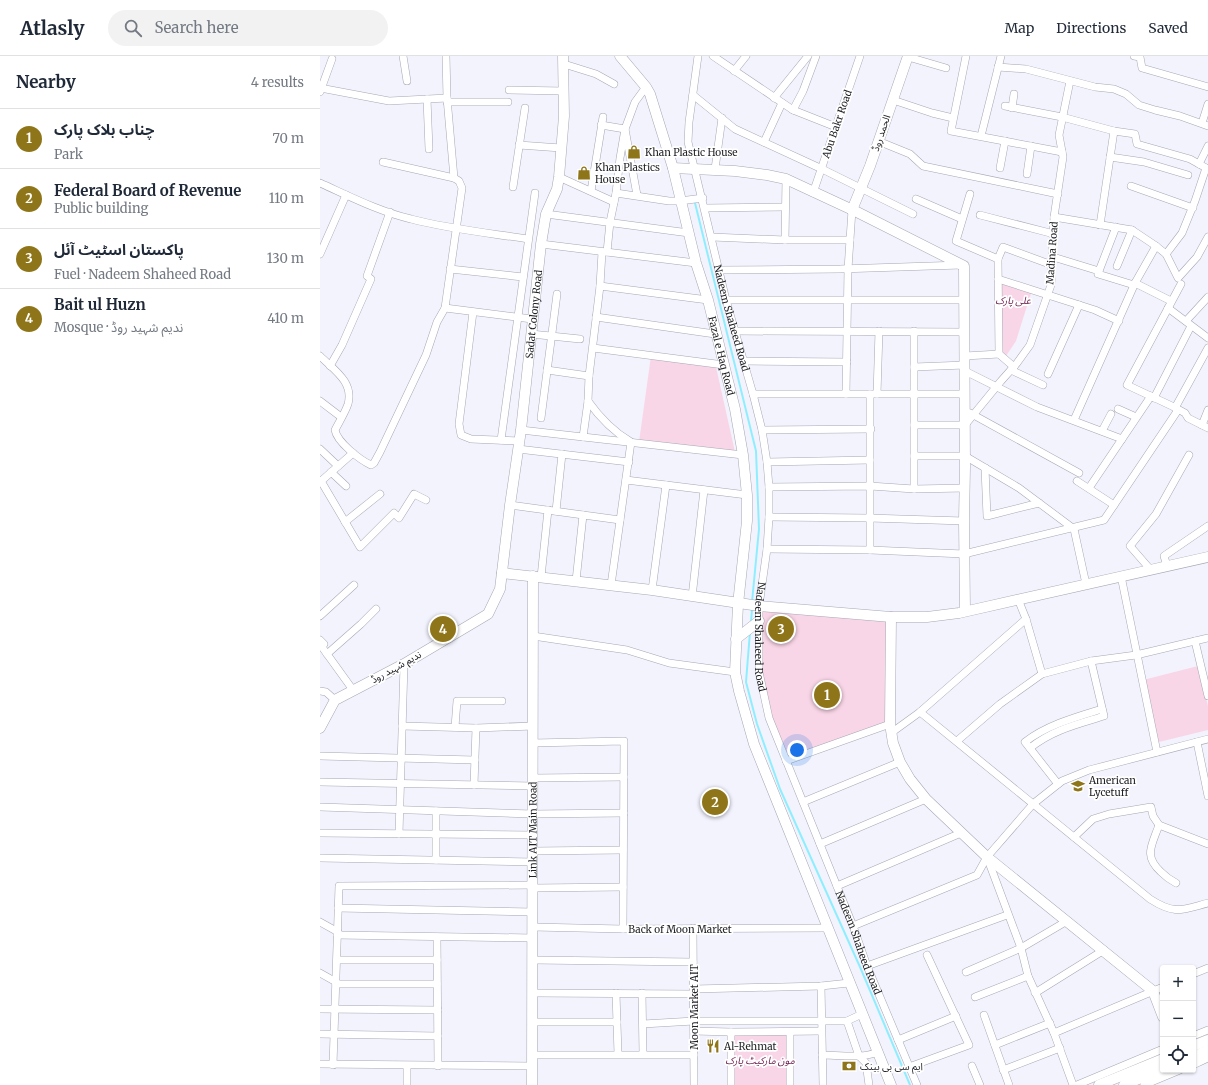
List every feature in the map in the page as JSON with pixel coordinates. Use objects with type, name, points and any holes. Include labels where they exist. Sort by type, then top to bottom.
[{"type":"street","points":[[403,56],[407,81]]},
{"type":"street","points":[[446,56],[447,100],[454,178]]},
{"type":"street","name":"Fazal e Haq Road","points":[[620,56],[650,94],[673,168],[696,263],[708,300],[715,334],[724,365],[743,455],[747,495],[747,521],[741,604],[736,639],[735,672]]},
{"type":"street","name":"Nadeem Shaheed Road","points":[[698,56],[689,122],[688,142],[703,198],[726,300],[754,394],[767,462],[769,517],[767,549],[758,606],[759,672],[769,718],[853,926],[867,966],[917,1085]]},
{"type":"street","points":[[713,56],[793,110],[836,127]]},
{"type":"street","points":[[734,71],[746,56]]},
{"type":"street","points":[[774,98],[808,56]]},
{"type":"street","points":[[793,110],[803,91],[816,56]]},
{"type":"street","name":"Abu Bakr Road","points":[[813,193],[860,56]]},
{"type":"street","points":[[908,56],[946,68]]},
{"type":"street","name":"الحمد روڈ","points":[[852,210],[908,56]]},
{"type":"street","points":[[966,56],[951,130],[1062,152]]},
{"type":"street","points":[[981,136],[1000,56]]},
{"type":"street","points":[[1134,56],[1140,57],[1142,68],[1208,87]]},
{"type":"street","points":[[332,59],[320,90],[389,101],[427,99],[508,102]]},
{"type":"street","points":[[563,60],[596,74],[614,84]]},
{"type":"street","name":"Sadat Colony Road","points":[[502,573],[521,430],[541,244],[546,214],[557,189],[559,177],[564,116],[563,60]]},
{"type":"street","points":[[998,67],[1026,69],[1095,87],[1114,89],[1126,94],[1139,105],[1205,124],[1208,104]]},
{"type":"street","name":"Madina Road","points":[[969,412],[997,386],[1030,345],[1048,295],[1051,285],[1054,217],[1062,157],[1059,135],[1070,80]]},
{"type":"street","points":[[583,437],[600,286],[616,193],[620,158],[626,129],[635,102],[646,87]]},
{"type":"street","points":[[509,90],[564,91]]},
{"type":"street","points":[[1014,94],[1008,107],[1062,117],[1114,131],[1135,134],[1137,144],[1190,159],[1207,169],[1182,233],[1166,254]]},
{"type":"street","points":[[693,95],[735,129],[822,168],[913,214]]},
{"type":"street","points":[[427,99],[429,149]]},
{"type":"street","points":[[893,100],[932,113],[953,118]]},
{"type":"street","points":[[764,142],[782,103]]},
{"type":"street","points":[[513,187],[525,108]]},
{"type":"street","points":[[591,191],[603,117]]},
{"type":"street","points":[[715,169],[722,118]]},
{"type":"street","points":[[601,125],[626,129]]},
{"type":"street","points":[[626,129],[637,195]]},
{"type":"street","points":[[1100,224],[1114,131]]},
{"type":"street","points":[[1000,168],[1005,141]]},
{"type":"street","points":[[878,142],[910,154],[924,166],[1058,194]]},
{"type":"street","points":[[519,145],[561,148]]},
{"type":"street","points":[[1027,174],[1031,146]]},
{"type":"street","points":[[1199,164],[1208,146]]},
{"type":"street","points":[[1110,157],[1144,162],[1188,175]]},
{"type":"street","points":[[320,356],[346,382],[350,390],[348,405],[335,430],[336,435],[353,453],[371,465],[374,463],[426,355],[437,322],[445,308],[462,188],[459,181],[454,178],[383,162]]},
{"type":"street","points":[[673,168],[715,169],[767,175],[786,180],[852,210],[964,266],[964,394],[969,412],[965,425],[965,611]]},
{"type":"street","points":[[559,177],[614,202]]},
{"type":"street","points":[[786,180],[786,240]]},
{"type":"street","points":[[320,183],[346,195],[410,219],[528,239]]},
{"type":"street","points":[[1131,186],[1193,208]]},
{"type":"street","points":[[501,440],[535,193]]},
{"type":"street","points":[[616,193],[669,201],[703,198]]},
{"type":"street","points":[[970,194],[956,241],[998,259]]},
{"type":"street","points":[[320,254],[346,195]]},
{"type":"street","points":[[916,199],[962,219]]},
{"type":"street","points":[[705,208],[786,207]]},
{"type":"street","points":[[846,394],[848,268],[852,210]]},
{"type":"street","points":[[330,366],[342,345],[371,279],[366,276],[390,212]]},
{"type":"street","points":[[546,214],[689,233]]},
{"type":"street","points":[[980,215],[1054,234]]},
{"type":"street","points":[[1054,217],[1132,230],[1166,254],[1178,278],[1197,257],[1208,237]]},
{"type":"street","points":[[1116,227],[1098,274],[1135,284],[1172,301]]},
{"type":"street","points":[[1117,266],[1132,230]]},
{"type":"street","points":[[712,237],[786,240],[850,240]]},
{"type":"street","points":[[541,244],[696,263]]},
{"type":"street","points":[[1074,420],[1135,284],[1156,246]]},
{"type":"street","points":[[1043,385],[1012,369],[999,354],[998,259],[1003,247],[1052,265]]},
{"type":"street","points":[[1053,257],[1099,271]]},
{"type":"street","points":[[719,270],[961,265]]},
{"type":"street","points":[[450,269],[523,277]]},
{"type":"street","points":[[998,279],[1078,305],[1119,321]]},
{"type":"street","points":[[1181,284],[1127,385],[1185,413],[1188,418],[1205,426],[1208,410]]},
{"type":"street","points":[[600,286],[708,300]]},
{"type":"street","points":[[540,418],[557,294]]},
{"type":"street","points":[[1089,488],[1136,417],[1153,397],[1188,324],[1208,297]]},
{"type":"street","points":[[726,300],[964,300]]},
{"type":"street","points":[[1048,374],[1078,305]]},
{"type":"street","points":[[445,308],[532,319]]},
{"type":"street","points":[[1168,308],[1208,338]]},
{"type":"street","points":[[473,312],[459,424],[461,435],[471,439],[501,440],[562,454],[629,462]]},
{"type":"street","points":[[596,317],[715,334]]},
{"type":"street","points":[[735,330],[964,332]]},
{"type":"street","points":[[870,550],[870,429],[879,331]]},
{"type":"street","points":[[914,331],[914,489]]},
{"type":"street","points":[[531,334],[580,339]]},
{"type":"street","points":[[593,348],[724,365]]},
{"type":"street","points":[[767,549],[870,550],[964,554],[1104,520],[1177,409],[1208,348]]},
{"type":"street","points":[[914,367],[965,364],[999,354]]},
{"type":"street","points":[[744,361],[847,362]]},
{"type":"street","points":[[965,364],[997,386],[1037,407],[1122,439]]},
{"type":"street","points":[[547,370],[589,376]]},
{"type":"street","points":[[754,394],[964,394]]},
{"type":"street","points":[[320,400],[342,417]]},
{"type":"street","points":[[588,402],[610,427],[621,437],[631,442]]},
{"type":"street","points":[[1118,409],[1136,417]]},
{"type":"street","points":[[969,412],[1079,472]]},
{"type":"street","points":[[1102,432],[1111,414]]},
{"type":"street","points":[[914,425],[965,425]]},
{"type":"street","points":[[762,430],[870,429]]},
{"type":"street","points":[[521,430],[743,455]]},
{"type":"street","points":[[611,585],[631,442]]},
{"type":"street","points":[[320,449],[338,466]]},
{"type":"street","points":[[353,453],[320,481],[360,547],[394,513],[399,518],[414,494],[426,500]]},
{"type":"street","points":[[556,511],[562,454]]},
{"type":"street","points":[[1150,569],[1130,546],[1156,514],[1189,455]]},
{"type":"street","points":[[914,456],[965,456],[1019,488],[1074,530],[1086,584]]},
{"type":"street","points":[[767,462],[870,460]]},
{"type":"street","points":[[986,468],[987,516],[1039,503]]},
{"type":"street","points":[[331,472],[346,486]]},
{"type":"street","points":[[626,480],[747,495]]},
{"type":"street","points":[[1077,480],[1114,506]]},
{"type":"street","points":[[652,590],[666,485]]},
{"type":"street","points":[[769,487],[870,486],[914,489],[965,488]]},
{"type":"street","points":[[692,596],[704,490]]},
{"type":"street","points":[[345,522],[380,494]]},
{"type":"street","points":[[510,505],[620,520]]},
{"type":"street","points":[[537,576],[548,510]]},
{"type":"street","points":[[576,581],[583,515]]},
{"type":"street","points":[[769,517],[964,521]]},
{"type":"street","points":[[1167,566],[1164,556],[1208,526]]},
{"type":"street","points":[[502,573],[652,590],[758,606],[891,617],[927,617],[965,611],[1208,557]]},
{"type":"street","name":"ندیم شہید روڈ","points":[[335,700],[404,664],[488,614],[500,588],[502,573]]},
{"type":"street","name":"Link AIT Main Road","points":[[532,1085],[534,1022],[533,636],[537,576]]},
{"type":"street","points":[[1121,576],[1136,655],[1158,752]]},
{"type":"street","points":[[320,616],[354,585]]},
{"type":"street","points":[[1018,599],[1026,619],[1042,674]]},
{"type":"street","points":[[327,654],[376,609]]},
{"type":"street","points":[[891,617],[891,729],[893,743],[900,762],[910,779],[926,799],[987,857],[1153,991],[1160,1009]]},
{"type":"street","points":[[786,761],[891,729],[920,712],[1026,619]]},
{"type":"street","points":[[736,639],[759,622]]},
{"type":"street","points":[[533,636],[627,650],[669,663],[735,672],[739,692],[754,744],[891,1085]]},
{"type":"street","points":[[957,742],[1000,704],[1042,674],[1091,662],[1136,655],[1208,638]]},
{"type":"street","points":[[320,640],[324,644],[322,647],[353,690]]},
{"type":"street","points":[[1195,641],[1208,696]]},
{"type":"street","points":[[1058,784],[1025,742],[1037,733],[1074,717],[1102,709],[1091,662]]},
{"type":"street","points":[[399,834],[404,664]]},
{"type":"street","points":[[320,691],[326,692],[335,700],[320,728]]},
{"type":"street","points":[[455,727],[457,701],[502,701]]},
{"type":"street","points":[[920,712],[1150,899],[1163,907],[1172,909],[1182,909],[1208,903]]},
{"type":"street","points":[[402,726],[476,728],[533,726]]},
{"type":"street","points":[[474,785],[476,728]]},
{"type":"street","points":[[853,926],[977,875],[987,857],[1033,804],[1062,781],[1089,770],[1208,739]]},
{"type":"street","points":[[533,743],[624,741],[622,929]]},
{"type":"street","points":[[1197,742],[1208,792]]},
{"type":"street","points":[[320,756],[475,760]]},
{"type":"street","points":[[803,802],[900,762]]},
{"type":"street","points":[[320,782],[474,785],[624,777]]},
{"type":"street","points":[[820,844],[926,799]]},
{"type":"street","points":[[320,807],[533,814],[624,812]]},
{"type":"street","points":[[1074,837],[1093,819],[1109,814],[1152,807],[1153,816],[1159,825],[1208,844]]},
{"type":"street","points":[[436,811],[436,860]]},
{"type":"street","points":[[1159,825],[1150,851],[1150,859],[1154,866],[1170,880],[1176,883]]},
{"type":"street","points":[[320,833],[533,835]]},
{"type":"street","points":[[837,886],[961,833]]},
{"type":"street","points":[[533,851],[623,850]]},
{"type":"street","points":[[987,857],[1007,915],[1021,948],[1028,976],[1050,1023],[1073,1085]]},
{"type":"street","points":[[320,858],[533,862]]},
{"type":"street","points":[[333,1065],[339,886],[623,887]]},
{"type":"street","points":[[338,908],[533,912]]},
{"type":"street","points":[[867,966],[1007,915]]},
{"type":"street","points":[[966,972],[1021,948],[1067,921]]},
{"type":"street","points":[[320,922],[338,934],[533,938]]},
{"type":"street","name":"Back of Moon Market","points":[[533,927],[622,929],[828,928]]},
{"type":"street","name":"Moon Market AIT","points":[[693,928],[694,1085]]},
{"type":"street","points":[[437,937],[438,1066]]},
{"type":"street","points":[[1035,993],[1104,950]]},
{"type":"street","points":[[909,1067],[969,1045],[928,955]]},
{"type":"street","points":[[337,960],[437,960]]},
{"type":"street","points":[[533,960],[694,962]]},
{"type":"street","points":[[1196,973],[1208,968]]},
{"type":"street","points":[[320,973],[336,983],[438,984]]},
{"type":"street","points":[[975,997],[1028,976]]},
{"type":"street","points":[[533,993],[642,993],[821,986],[849,983]]},
{"type":"street","points":[[821,986],[823,1085]]},
{"type":"street","points":[[1054,1033],[1160,988]]},
{"type":"street","points":[[616,993],[618,1054]]},
{"type":"street","points":[[642,993],[643,1054]]},
{"type":"street","points":[[320,1009],[438,1010]]},
{"type":"street","points":[[643,1024],[694,1021],[847,1021],[862,1014]]},
{"type":"street","points":[[984,1015],[1009,1085]]},
{"type":"street","points":[[898,1040],[956,1016]]},
{"type":"street","points":[[847,1021],[859,1056],[866,1063],[869,1085]]},
{"type":"street","points":[[534,1022],[616,1022]]},
{"type":"street","points":[[994,1045],[1050,1023]]},
{"type":"street","points":[[1196,1035],[1208,1030]]},
{"type":"street","points":[[694,1031],[821,1031]]},
{"type":"street","points":[[731,1032],[731,1085]]},
{"type":"street","points":[[790,1032],[790,1085]]},
{"type":"street","points":[[320,1034],[438,1036]]},
{"type":"street","points":[[1196,1045],[1208,1040]]},
{"type":"street","points":[[1003,1070],[1060,1048]]},
{"type":"street","points":[[1077,1085],[1160,1050]]},
{"type":"street","points":[[1196,1056],[1208,1050]]},
{"type":"street","points":[[822,1055],[859,1056],[877,1052]]},
{"type":"street","points":[[533,1055],[694,1055]]},
{"type":"street","points":[[1196,1064],[1208,1058]]},
{"type":"street","points":[[1099,1085],[1160,1060]]},
{"type":"street","points":[[320,1064],[532,1066]]},
{"type":"street","points":[[407,1066],[407,1085]]},
{"type":"street","points":[[972,1066],[980,1085]]},
{"type":"street","points":[[1124,1085],[1160,1070]]},
{"type":"street","points":[[1144,1085],[1173,1073]]},
{"type":"green space","name":"علی پارک","points":[[998,277],[1032,290],[1016,341],[1004,359],[999,354]]},
{"type":"green space","points":[[651,356],[716,367],[735,452],[639,442]]},
{"type":"green space","points":[[759,606],[891,617],[890,724],[786,761],[769,718],[759,672]]},
{"type":"green space","points":[[1198,666],[1208,706],[1208,730],[1159,742],[1143,680]]},
{"type":"green space","name":"مون مارکیٹ پارک","points":[[733,1035],[787,1035],[787,1085],[732,1085]]},
{"type":"waterway","points":[[695,203],[756,451],[759,529],[752,602]]},
{"type":"waterway","points":[[751,622],[752,609]]},
{"type":"waterway","points":[[750,632],[746,682],[757,724],[780,789],[860,967],[910,1085]]},
{"type":"place","name":"Khan Plastic House","points":[[634,152]]},
{"type":"place","name":"Khan Plastics House","points":[[584,173]]},
{"type":"place","name":"Bait ul Huzn","points":[[443,629]]},
{"type":"place","name":"پاکستان اسٹیٹ آئل","points":[[781,629]]},
{"type":"place","name":"چناب بلاک پارک","points":[[827,695]]},
{"type":"place","name":"American Lycetuff","points":[[1078,786]]},
{"type":"place","name":"Federal Board of Revenue","points":[[715,802]]},
{"type":"place","name":"Al-Rehmat","points":[[713,1046]]},
{"type":"place","name":"ایم سی بی بینک","points":[[849,1066]]}]
